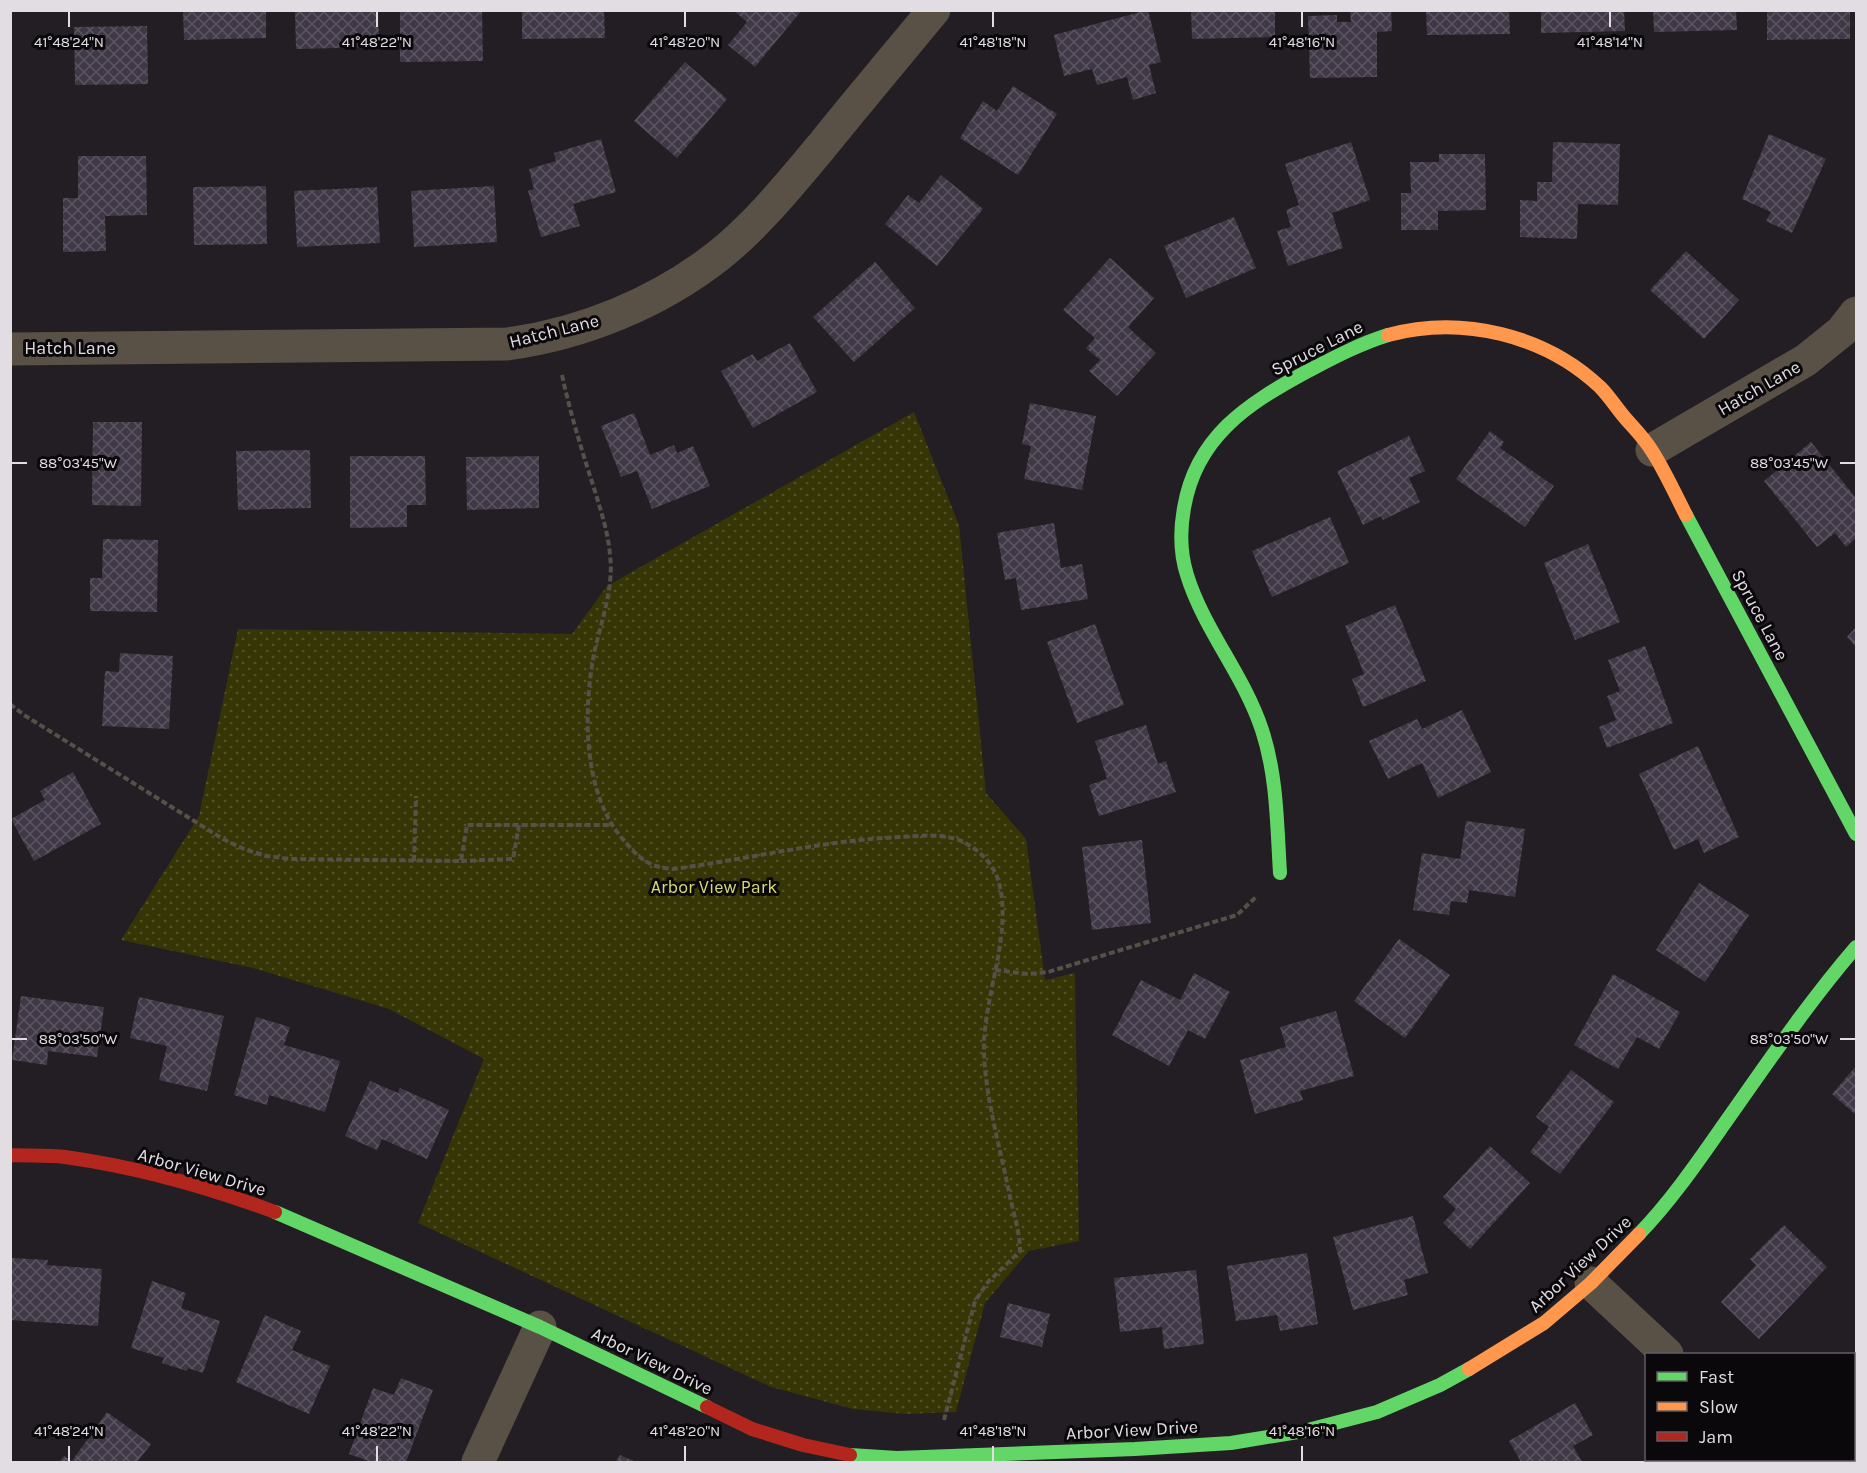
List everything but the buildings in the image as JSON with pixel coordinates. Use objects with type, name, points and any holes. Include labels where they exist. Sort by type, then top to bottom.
[{"type":"street","name":"Hatch Lane","points":[[10,349],[507,344],[550,336],[617,315],[696,272],[741,236],[798,174],[934,10]]},
{"type":"street","name":"Spruce Lane","points":[[1280,873],[1276,806],[1265,739],[1256,712],[1195,597],[1184,568],[1180,548],[1185,493],[1196,464],[1214,435],[1252,402],[1318,365],[1370,340],[1413,329],[1454,326],[1499,333],[1540,347],[1571,365],[1600,387],[1652,450],[1857,834]]},
{"type":"street","name":"Hatch Lane","points":[[1652,450],[1806,360],[1852,330]]},
{"type":"street","name":"Arbor View Drive","points":[[10,1155],[63,1157],[116,1166],[225,1193],[297,1220],[540,1327],[716,1412],[771,1435],[803,1445],[874,1458],[934,1458],[1231,1443],[1304,1431],[1377,1412],[1440,1385],[1544,1323],[1591,1282],[1651,1222],[1699,1160],[1824,984],[1857,946]]},
{"type":"street","points":[[1591,1282],[1666,1353]]},
{"type":"street","points":[[478,1462],[540,1327]]},
{"type":"path","points":[[562,375],[568,405],[604,521],[611,557],[589,697],[589,752],[595,784],[611,825],[643,861],[656,868],[673,869],[870,839],[934,836],[952,838],[969,844],[983,856],[1000,883],[1001,929],[988,999],[984,1054],[986,1076],[1020,1251],[988,1282],[975,1301],[944,1420]]},
{"type":"path","points":[[10,704],[223,839],[266,856],[291,859],[414,861],[513,859],[519,825]]},
{"type":"path","points":[[414,861],[416,796]]},
{"type":"path","points":[[460,861],[467,825],[611,825]]},
{"type":"path","points":[[995,970],[1037,975],[1238,915],[1280,873]]},
{"type":"green space","name":"Arbor View Park","points":[[914,412],[959,525],[986,793],[1026,839],[1045,980],[1075,973],[1079,1241],[1029,1251],[985,1303],[956,1412],[905,1414],[853,1409],[771,1387],[418,1223],[484,1059],[389,1009],[253,968],[121,940],[199,816],[238,629],[572,634],[607,586]]},
{"type":"traffic: fast","points":[[1280,873],[1276,800],[1267,747],[1245,690],[1203,615],[1187,575],[1181,541],[1184,508],[1190,483],[1200,461],[1212,442],[1227,425],[1284,384],[1356,347],[1388,335]]},
{"type":"traffic: fast","points":[[1686,515],[1856,834]]},
{"type":"traffic: fast","points":[[1639,1234],[1681,1184],[1803,1014],[1856,947]]},
{"type":"traffic: fast","points":[[275,1212],[540,1327],[707,1407]]},
{"type":"traffic: fast","points":[[850,1455],[897,1458],[1231,1443],[1304,1431],[1377,1412],[1440,1385],[1469,1369]]},
{"type":"traffic: slow","points":[[1388,335],[1416,329],[1445,327],[1473,329],[1528,342],[1554,354],[1578,369],[1600,387],[1643,438],[1661,466],[1686,515]]},
{"type":"traffic: slow","points":[[1469,1369],[1544,1323],[1591,1283],[1639,1234]]},
{"type":"traffic: jam","points":[[10,1155],[65,1157],[119,1166],[198,1186],[275,1212]]},
{"type":"traffic: jam","points":[[707,1407],[752,1429],[803,1445],[850,1455]]}]
